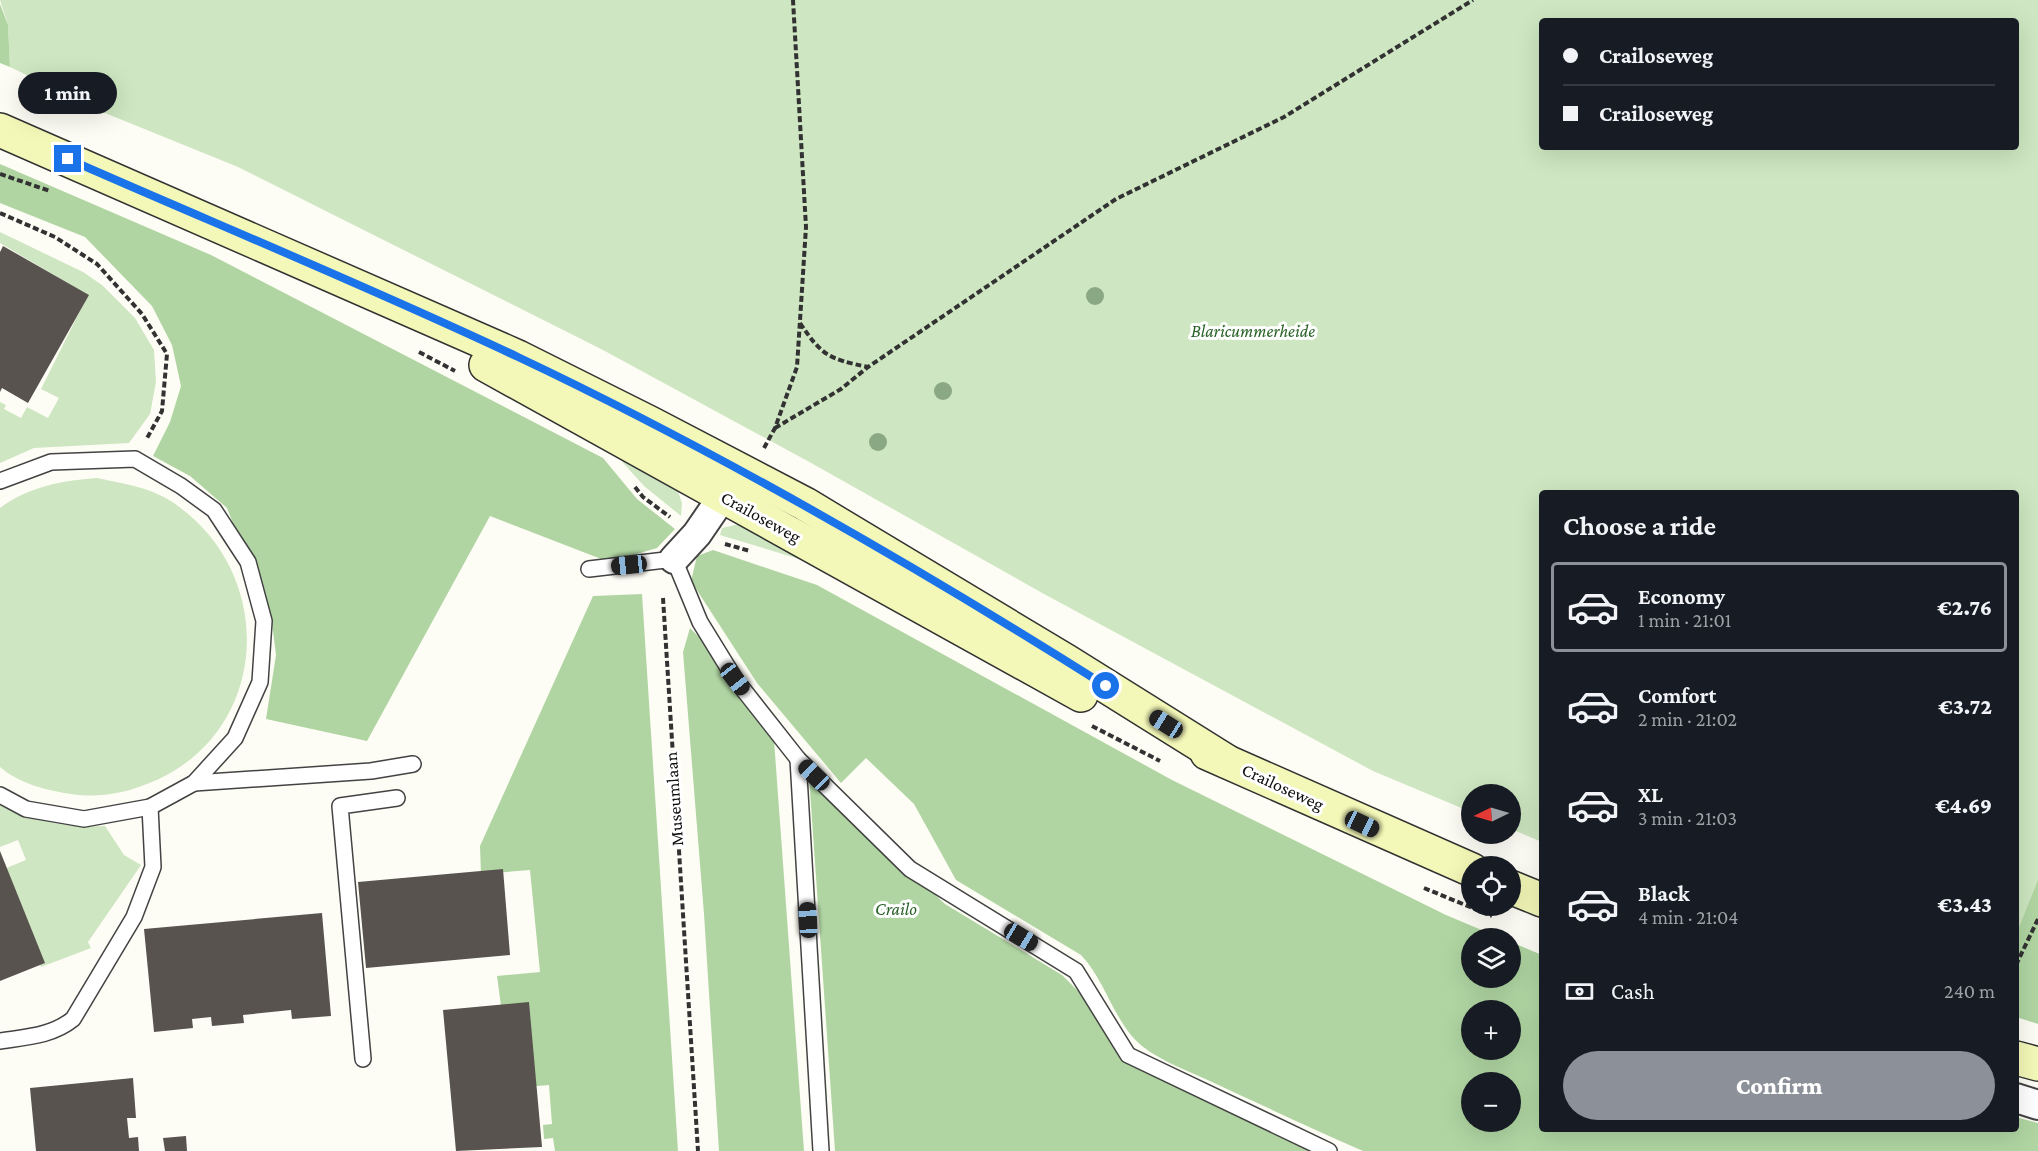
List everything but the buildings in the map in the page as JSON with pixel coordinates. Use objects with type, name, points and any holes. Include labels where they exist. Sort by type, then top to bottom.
[{"type":"main road","name":"Crailoseweg","points":[[0,130],[518,357],[741,474],[1096,702],[1461,865]]},
{"type":"main road","points":[[1521,891],[1539,899]]},
{"type":"main road","points":[[2019,1059],[2038,1064]]},
{"type":"street","points":[[674,559],[698,534],[741,474]]},
{"type":"street","points":[[2019,1099],[2038,1105]]},
{"type":"lane","points":[[0,481],[51,462],[135,459],[181,486],[214,510],[248,562],[264,621],[260,682],[235,738],[194,783],[150,807],[84,819],[26,809],[0,795]]},
{"type":"lane","points":[[590,569],[674,559],[700,622],[735,679],[798,759],[910,869],[1076,971],[1128,1055],[1329,1151]]},
{"type":"lane","points":[[798,759],[821,1151]]},
{"type":"lane","points":[[194,783],[371,771],[413,764]]},
{"type":"lane","points":[[363,1059],[340,806],[397,798]]},
{"type":"lane","points":[[0,1041],[49,1033],[63,1028],[74,1019],[134,917],[153,867],[150,807]]},
{"type":"path","points":[[741,474],[775,429],[797,367],[806,227],[793,0]]},
{"type":"path","points":[[775,429],[841,389],[868,367],[1116,199],[1284,117],[1473,0]]},
{"type":"path","points":[[0,213],[55,237],[97,264],[142,314],[167,354],[162,411],[135,459]]},
{"type":"path","points":[[800,322],[817,348],[836,360],[868,367]]},
{"type":"path","name":"Museumlaan","points":[[674,559],[663,593],[662,628],[698,1151]]},
{"type":"path","points":[[2019,959],[2038,919]]},
{"type":"green space","name":"Blaricummerheide","points":[[0,0],[2038,0],[2038,954],[2019,961],[2019,490],[1539,490],[1539,841],[1521,833],[1521,784],[1461,784],[1461,808],[1373,771],[1044,594],[813,464],[603,350],[238,167],[105,113],[10,67],[8,25]]},
{"type":"green space","points":[[0,4],[8,25],[10,67],[0,63]]},
{"type":"green space","points":[[0,164],[211,255],[603,458],[637,499],[675,529],[657,548],[609,562],[490,516],[367,741],[266,719],[276,655],[272,623],[227,508],[190,476],[153,456],[170,422],[181,386],[172,345],[152,306],[85,237],[0,203]]},
{"type":"green space","points":[[0,232],[83,272],[102,285],[135,318],[154,350],[156,382],[150,414],[129,443],[34,448],[0,463],[0,402],[6,405],[4,409],[21,418],[27,407],[48,418],[59,398],[41,389],[88,295],[0,243]]},
{"type":"green space","points":[[598,435],[675,483],[682,503],[681,516],[644,486]]},
{"type":"green space","points":[[97,478],[160,495],[178,506],[211,537],[233,574],[245,614],[246,655],[237,695],[217,732],[187,762],[147,784],[119,793],[90,796],[43,788],[16,778],[0,767],[0,508],[23,494],[46,486]]},
{"type":"green space","points":[[735,525],[759,526],[842,572],[720,535],[722,528]]},
{"type":"green space","points":[[713,550],[817,585],[1172,780],[1477,928],[1461,928],[1461,988],[1521,988],[1521,946],[1539,954],[1539,1132],[2019,1132],[2019,1118],[2038,1123],[2038,1151],[1363,1151],[1176,1066],[1142,1046],[1124,1026],[1090,965],[1081,955],[956,880],[914,804],[866,758],[841,783],[757,683],[691,581],[697,556]]},
{"type":"green space","points":[[642,594],[678,1151],[555,1151],[553,1138],[544,1139],[543,1125],[552,1124],[549,1085],[512,1088],[497,976],[540,972],[530,870],[481,874],[480,846],[593,596]]},
{"type":"green space","points":[[690,628],[702,640],[726,682],[774,740],[804,1151],[719,1151],[704,914],[683,652]]},
{"type":"green space","name":"Crailo","points":[[809,776],[945,904],[1062,975],[1079,992],[1118,1051],[1132,1066],[1312,1151],[835,1151]]},
{"type":"green space","points":[[0,805],[51,823],[105,826],[124,855],[141,865],[88,942],[91,948],[41,967],[4,869],[26,860],[18,840],[0,847]]},
{"type":"green space","points":[[2038,880],[2038,1024],[2019,1018],[2019,928]]},
{"type":"route","points":[[68,159],[518,357],[650,423],[805,504],[1106,686]]}]
